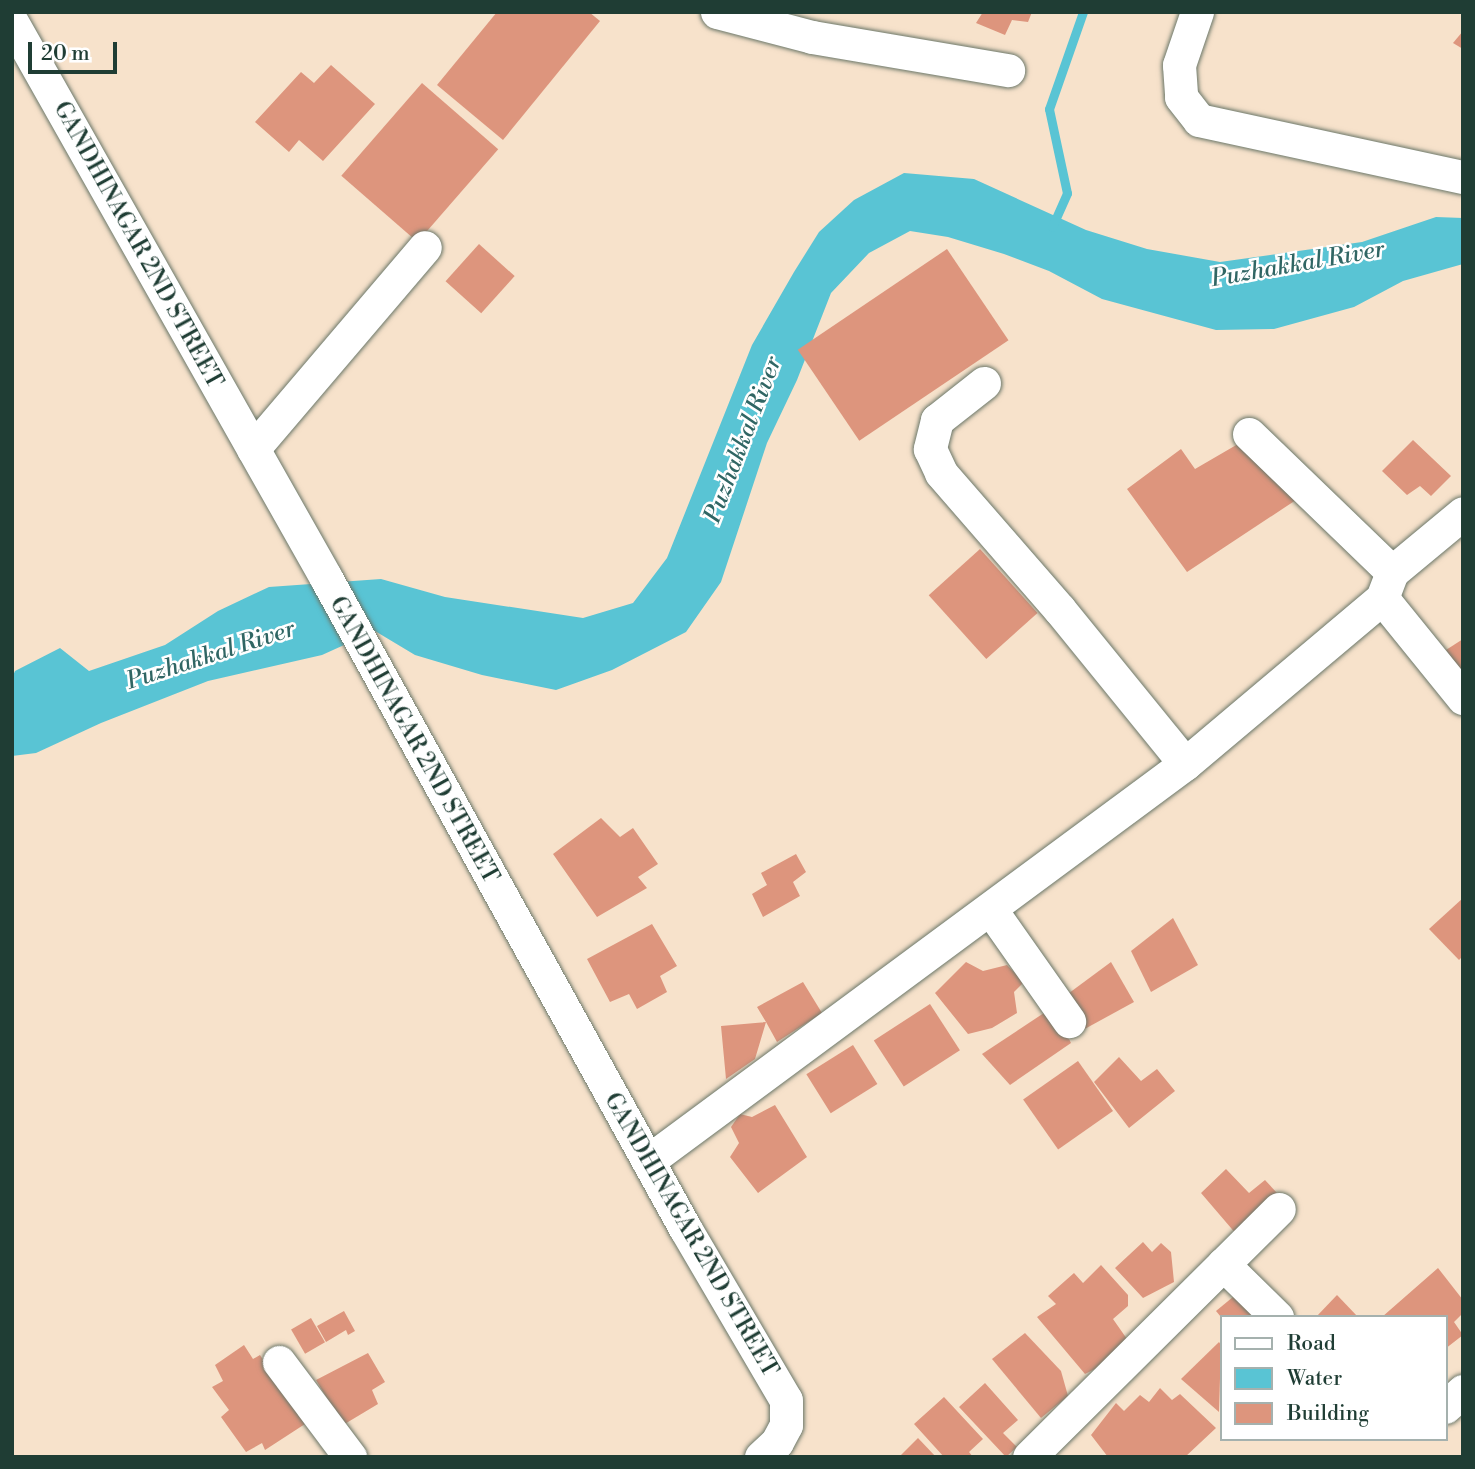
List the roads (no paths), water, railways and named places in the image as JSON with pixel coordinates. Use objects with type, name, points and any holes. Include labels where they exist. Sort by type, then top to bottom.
[{"type":"street","points":[[717,12],[781,20],[1008,70]]},
{"type":"street","points":[[1197,12],[1179,65],[1181,97],[1199,120],[1463,177]]},
{"type":"street","name":"GANDHINAGAR 2ND STREET","points":[[12,22],[22,65],[253,449],[648,1161],[786,1400],[786,1425],[777,1441],[761,1457]]},
{"type":"street","points":[[253,449],[425,247]]},
{"type":"street","points":[[984,383],[937,420],[930,449],[941,472],[1060,610],[1185,764]]},
{"type":"street","points":[[1249,434],[1387,585],[1463,698]]},
{"type":"street","points":[[648,1161],[1185,764],[1387,585],[1463,513]]},
{"type":"street","points":[[991,910],[1069,1021]]},
{"type":"street","points":[[1029,1457],[1279,1209]]},
{"type":"street","points":[[1223,1264],[1275,1315]]},
{"type":"street","points":[[279,1362],[350,1457]]},
{"type":"street","points":[[1447,1405],[1463,1391]]},
{"type":"water","name":"Puzhakkal River","points":[[904,173],[974,179],[1086,230],[1147,249],[1220,262],[1362,242],[1436,217],[1463,218],[1463,264],[1403,281],[1354,307],[1274,329],[1216,330],[1102,299],[1049,271],[1004,254],[948,237],[910,231],[869,253],[831,293],[797,380],[767,443],[721,582],[686,632],[612,670],[556,690],[482,675],[415,655],[375,631],[322,655],[208,681],[101,723],[36,753],[12,756],[12,678],[15,671],[60,648],[89,671],[165,645],[218,611],[269,587],[381,579],[445,597],[583,618],[633,603],[667,558],[752,345],[819,232],[854,200]]},
{"type":"waterway","points":[[1052,227],[1067,193],[1049,109],[1083,12]]}]
